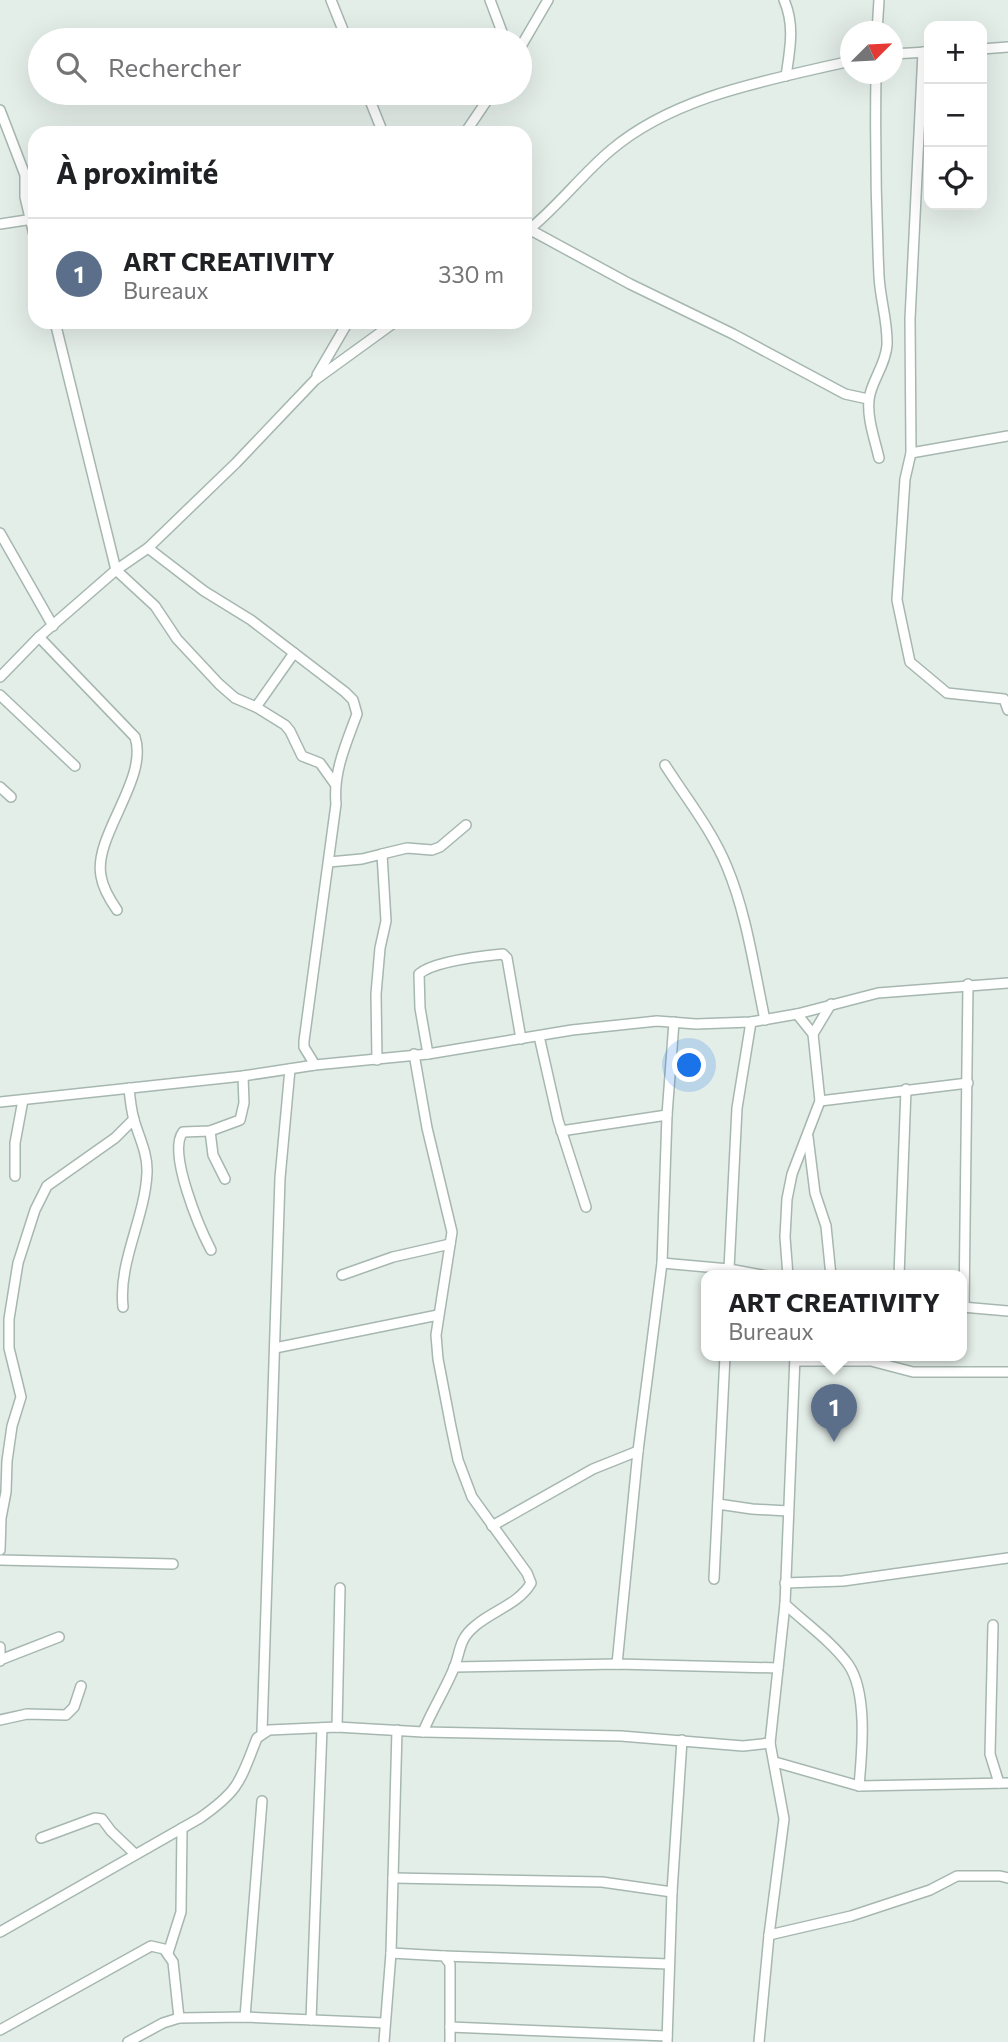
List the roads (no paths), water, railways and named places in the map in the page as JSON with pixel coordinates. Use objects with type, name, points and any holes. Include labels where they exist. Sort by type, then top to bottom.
[{"type":"street","points":[[331,0],[342,28]]},
{"type":"street","points":[[490,0],[500,28]]},
{"type":"street","points":[[532,28],[548,0]]},
{"type":"street","points":[[783,0],[790,14],[792,37],[786,76]]},
{"type":"street","points":[[877,21],[878,0]]},
{"type":"street","points":[[987,49],[1008,47]]},
{"type":"street","points":[[903,53],[924,52]]},
{"type":"street","points":[[532,225],[596,163],[626,139],[658,120],[705,98],[744,85],[840,63]]},
{"type":"street","points":[[876,84],[877,230],[880,290],[886,320],[887,345],[883,366],[868,399],[879,458]]},
{"type":"street","points":[[924,84],[910,319],[911,453],[905,479],[897,600],[910,662],[947,693],[1004,699],[1008,710]]},
{"type":"street","points":[[372,105],[380,126]]},
{"type":"street","points":[[470,126],[484,105]]},
{"type":"street","points":[[0,110],[25,175],[25,197],[28,205]]},
{"type":"street","points":[[0,224],[28,220]]},
{"type":"street","points":[[532,233],[845,394],[868,399]]},
{"type":"street","points":[[57,329],[116,570],[155,606],[177,639],[219,684],[235,698],[285,725],[302,756],[320,763],[335,784]]},
{"type":"street","points":[[315,380],[344,329]]},
{"type":"street","points":[[0,677],[40,637],[116,570],[148,548],[236,463],[315,380],[385,329]]},
{"type":"street","points":[[911,453],[1008,436]]},
{"type":"street","points":[[0,533],[52,626]]},
{"type":"street","points":[[148,548],[204,591],[251,620],[345,692],[357,708],[335,784],[336,804],[304,1046],[294,1069],[280,1178],[262,1732]]},
{"type":"street","points":[[40,637],[135,737],[138,749],[126,794],[100,864],[100,876],[117,911]]},
{"type":"street","points":[[256,707],[294,653]]},
{"type":"street","points":[[0,695],[75,766]]},
{"type":"street","points":[[665,765],[710,833],[739,897],[765,1020]]},
{"type":"street","points":[[0,787],[11,797]]},
{"type":"street","points":[[329,862],[362,859],[407,848],[432,850],[440,847],[466,825]]},
{"type":"street","points":[[377,1060],[376,994],[380,948],[386,921],[382,854]]},
{"type":"street","points":[[428,1054],[420,1008],[419,974],[433,965],[483,956],[503,954],[507,958],[521,1039]]},
{"type":"street","points":[[0,1102],[428,1054],[657,1021],[751,1022],[797,1014],[878,993],[1008,983]]},
{"type":"street","points":[[964,1270],[968,984]]},
{"type":"street","points":[[813,1034],[831,1004]]},
{"type":"street","points":[[788,1270],[785,1237],[787,1199],[792,1174],[820,1101],[813,1034],[797,1014]]},
{"type":"street","points":[[617,1664],[638,1451],[662,1263],[667,1115],[674,1022]]},
{"type":"street","points":[[729,1270],[737,1108],[751,1022]]},
{"type":"street","points":[[539,1036],[561,1131],[586,1207]]},
{"type":"street","points":[[304,1046],[316,1065]]},
{"type":"street","points":[[414,1055],[452,1232],[438,1315],[438,1359],[458,1460],[472,1497],[527,1573],[530,1583],[519,1597],[474,1626],[459,1645],[454,1667],[423,1732]]},
{"type":"street","points":[[211,1250],[190,1202],[179,1150],[179,1137],[183,1132],[210,1130],[234,1124],[242,1117],[243,1076]]},
{"type":"street","points":[[820,1101],[968,1083]]},
{"type":"street","points":[[124,1307],[124,1283],[143,1207],[148,1170],[134,1119],[129,1088]]},
{"type":"street","points":[[899,1270],[906,1089]]},
{"type":"street","points":[[15,1176],[15,1143],[23,1100]]},
{"type":"street","points":[[561,1131],[667,1115]]},
{"type":"street","points":[[0,1550],[7,1461],[12,1426],[21,1397],[5,1334],[18,1263],[35,1210],[47,1186],[115,1138],[134,1119]]},
{"type":"street","points":[[210,1130],[213,1155],[225,1179]]},
{"type":"street","points":[[807,1135],[815,1193],[826,1226],[830,1270]]},
{"type":"street","points":[[342,1275],[393,1257],[450,1244]]},
{"type":"street","points":[[662,1263],[714,1270]]},
{"type":"street","points":[[967,1307],[1008,1311]]},
{"type":"street","points":[[275,1348],[438,1315]]},
{"type":"street","points":[[714,1578],[725,1361]]},
{"type":"street","points":[[759,2042],[784,1819],[770,1742],[785,1604],[795,1361]]},
{"type":"street","points":[[846,1361],[871,1362],[913,1372],[1008,1372]]},
{"type":"street","points":[[492,1526],[593,1469],[638,1451]]},
{"type":"street","points":[[718,1504],[788,1511]]},
{"type":"street","points":[[785,1583],[843,1581],[1008,1558]]},
{"type":"street","points":[[0,1560],[173,1564]]},
{"type":"street","points":[[337,1727],[340,1588]]},
{"type":"street","points":[[785,1604],[840,1654],[855,1678],[860,1696],[859,1786]]},
{"type":"street","points":[[775,1762],[859,1786],[1004,1783],[990,1754],[993,1625]]},
{"type":"street","points":[[0,1647],[0,1661],[59,1637]]},
{"type":"street","points":[[454,1667],[617,1664],[778,1668]]},
{"type":"street","points":[[0,1720],[27,1714],[66,1715],[75,1707],[81,1686]]},
{"type":"street","points":[[0,1932],[226,1800],[237,1787],[257,1738],[262,1732],[269,1730],[337,1727],[423,1732],[550,1733],[743,1746],[770,1742]]},
{"type":"street","points":[[311,2020],[322,1728]]},
{"type":"street","points":[[384,2042],[391,1953],[397,1730]]},
{"type":"street","points":[[450,2027],[667,2039],[668,1964],[682,1740]]},
{"type":"street","points":[[245,2017],[261,1801]]},
{"type":"street","points":[[41,1838],[94,1818],[102,1819],[135,1854]]},
{"type":"street","points":[[168,1953],[181,1912],[182,1828]]},
{"type":"street","points":[[769,1936],[851,1916],[930,1890],[957,1876],[1008,1877]]},
{"type":"street","points":[[393,1878],[602,1882],[672,1892]]},
{"type":"street","points":[[0,2030],[151,1946],[164,1949],[173,1962],[178,2018]]},
{"type":"street","points":[[391,1953],[668,1964]]},
{"type":"street","points":[[444,1956],[450,1964],[450,2042]]},
{"type":"street","points":[[128,2042],[178,2018],[245,2017],[384,2023]]},
{"type":"place","name":"ART CREATIVITY","points":[[834,1442]]}]
